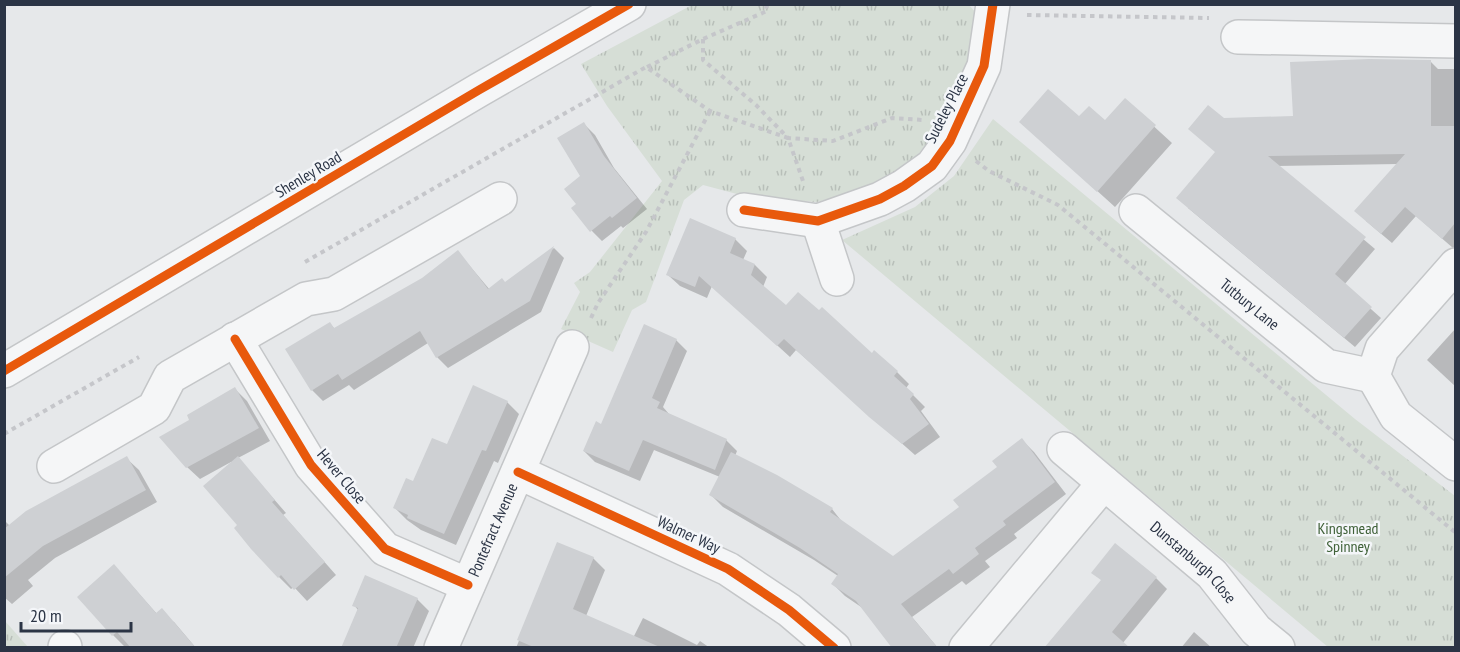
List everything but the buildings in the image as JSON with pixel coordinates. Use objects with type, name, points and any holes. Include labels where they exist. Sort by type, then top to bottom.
[{"type":"street","name":"Shenley Road","points":[[4,371],[629,4]]},
{"type":"street","name":"Sudeley Place","points":[[744,210],[818,221],[880,199],[904,186],[932,166],[950,141],[984,66],[993,4]]},
{"type":"street","points":[[1238,37],[1455,41]]},
{"type":"street","points":[[54,466],[154,408],[170,377],[306,299],[334,294],[500,199]]},
{"type":"street","name":"Tutbury Lane","points":[[1136,211],[1326,366],[1373,376]]},
{"type":"street","points":[[818,221],[837,279]]},
{"type":"street","points":[[1455,265],[1382,349],[1373,376],[1396,416],[1455,464]]},
{"type":"street","name":"Hever Close","points":[[236,339],[311,465],[385,549],[468,585]]},
{"type":"street","name":"Pontefract Avenue","points":[[441,648],[572,347]]},
{"type":"street","name":"Dunstanburgh Close","points":[[1064,449],[1212,574],[1256,630],[1278,648]]},
{"type":"street","name":"Walmer Way","points":[[518,472],[728,569],[789,610],[834,648]]},
{"type":"street","points":[[966,648],[1104,483]]},
{"type":"path","points":[[646,67],[767,11],[766,4]]},
{"type":"path","points":[[703,39],[703,60],[756,105],[788,138],[833,141],[892,118],[921,119],[988,171],[1058,205],[1455,533]]},
{"type":"path","points":[[572,347],[582,337],[598,303],[646,232],[711,111]]},
{"type":"green space","points":[[692,5],[969,5],[977,14],[970,65],[950,115],[917,156],[872,187],[817,202],[752,198],[703,185],[684,200],[646,302],[632,310],[613,352],[561,329],[580,292],[574,283],[590,272],[662,181],[607,106],[581,64]]},
{"type":"green space","name":"Kingsmead Spinney","points":[[993,119],[1355,419],[1455,496],[1455,647],[1328,647],[842,240],[915,207],[954,176]]},
{"type":"green space","points":[[5,621],[28,647],[5,647]]},
{"type":"cycle path","points":[[4,371],[629,4]]},
{"type":"cycle path","points":[[744,210],[818,221],[880,199],[904,186],[932,166],[950,141],[984,66],[993,4]]},
{"type":"cycle path","points":[[235,339],[311,465],[385,549],[468,585]]},
{"type":"cycle path","points":[[518,472],[728,569],[789,610],[834,648]]}]
